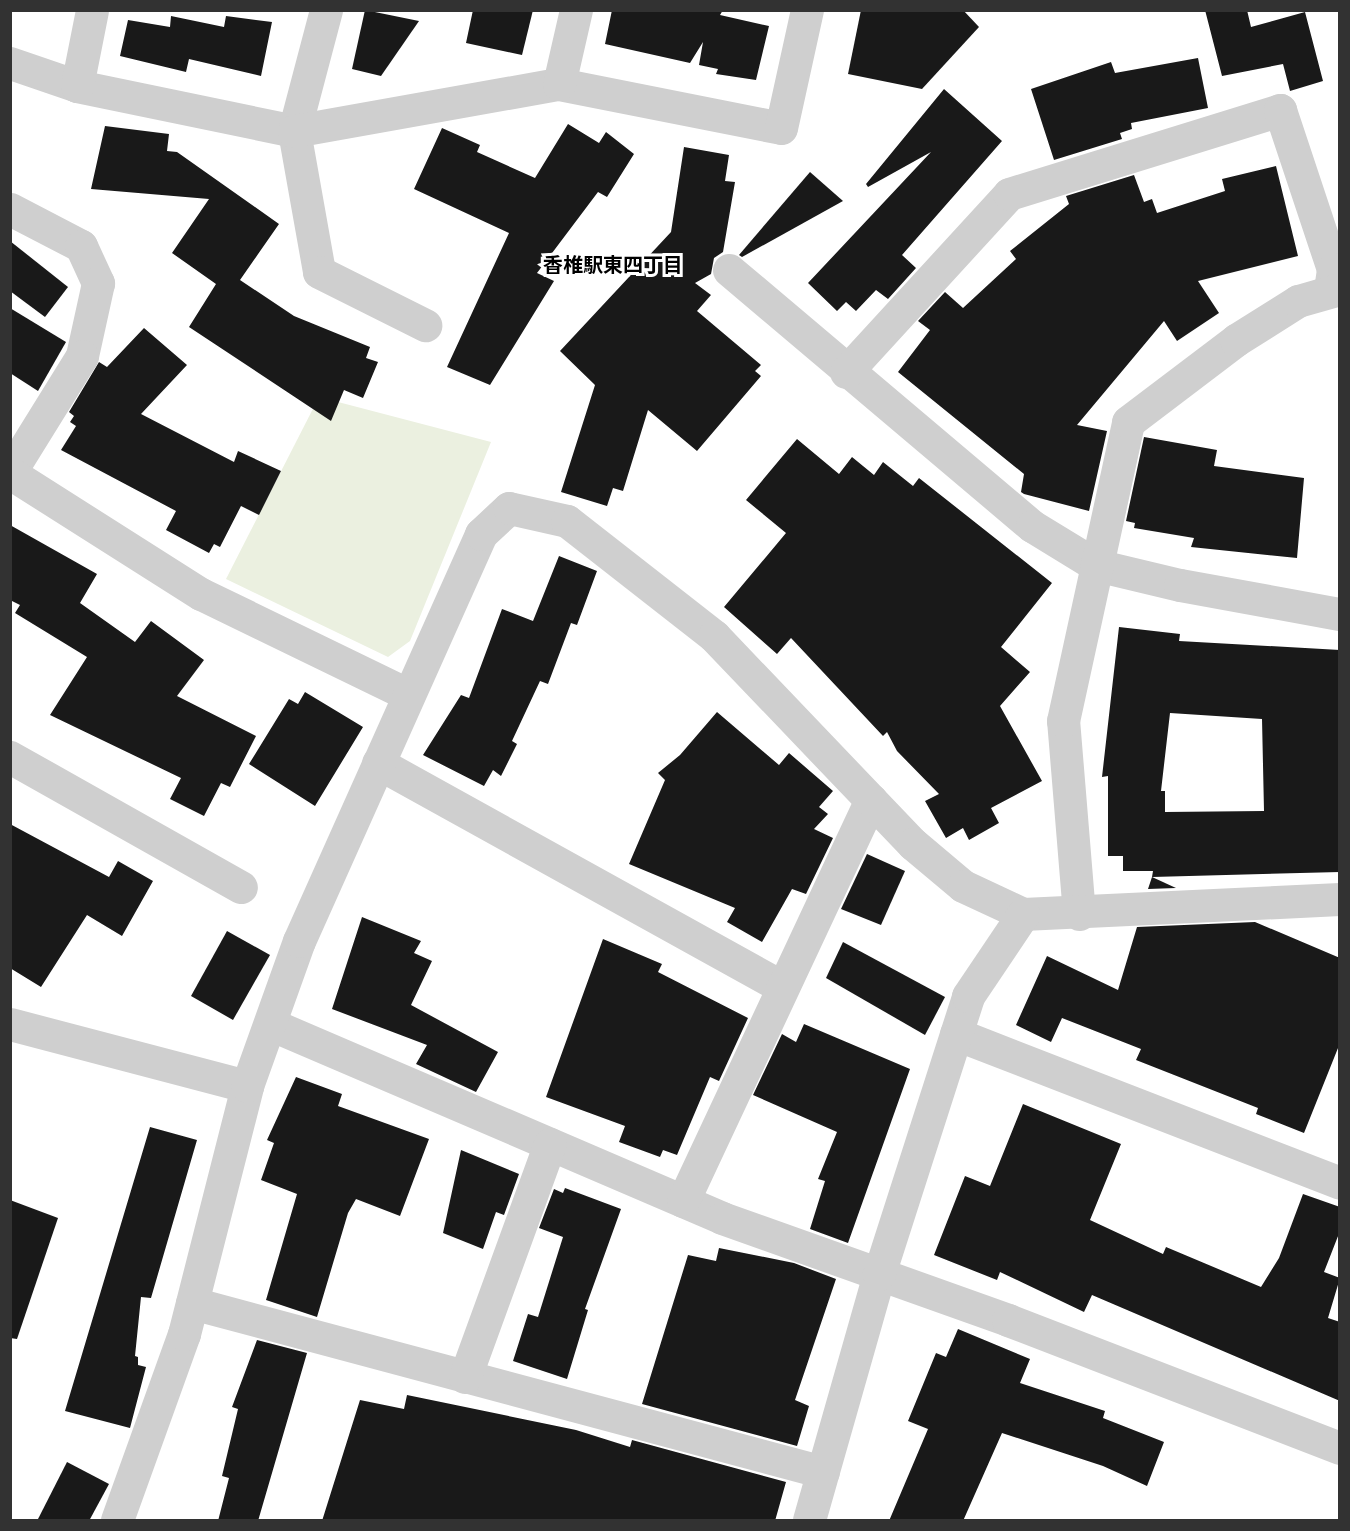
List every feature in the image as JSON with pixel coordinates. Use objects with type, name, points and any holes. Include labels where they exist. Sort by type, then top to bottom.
[{"type":"street","points":[[77,86],[92,10]]},
{"type":"street","points":[[326,10],[294,131],[319,272],[425,326]]},
{"type":"street","points":[[559,84],[576,10]]},
{"type":"street","points":[[10,63],[77,86],[294,131],[559,84],[781,128],[807,10]]},
{"type":"street","points":[[846,372],[1009,194],[1280,110],[1333,269],[1335,290],[1298,301],[1236,340],[1128,422],[1063,720],[1079,914]]},
{"type":"street","points":[[10,209],[81,246],[98,283],[82,357],[10,472],[201,594],[407,694]]},
{"type":"street","points":[[729,270],[846,372],[1032,526],[1096,565],[1180,585],[1340,614]]},
{"type":"street","points":[[120,1520],[184,1335],[247,1086],[299,941],[407,694],[481,534],[509,508],[567,521],[714,636],[913,844],[963,886],[1023,914],[1079,914],[1340,899]]},
{"type":"street","points":[[10,757],[241,887]]},
{"type":"street","points":[[378,764],[782,987]]},
{"type":"street","points":[[683,1201],[871,800]]},
{"type":"street","points":[[810,1521],[879,1274],[968,996],[1023,914]]},
{"type":"street","points":[[10,1024],[247,1086]]},
{"type":"street","points":[[270,1024],[683,1201],[1340,1448]]},
{"type":"street","points":[[956,1034],[1340,1184]]},
{"type":"street","points":[[465,1377],[550,1144]]},
{"type":"street","points":[[192,1303],[823,1472]]},
{"type":"green space","points":[[319,397],[491,442],[410,641],[388,657],[226,579]]},
{"type":"building","points":[[365,10],[419,21],[381,76],[352,69]]},
{"type":"building","points":[[473,10],[533,10],[522,55],[466,43]]},
{"type":"building","points":[[612,10],[723,10],[720,15],[769,26],[756,80],[716,74],[718,69],[699,65],[703,42],[690,63],[605,44]]},
{"type":"building","points":[[861,10],[963,10],[979,27],[922,89],[848,74]]},
{"type":"building","points":[[1205,10],[1247,10],[1251,27],[1305,12],[1323,81],[1290,91],[1283,64],[1222,76]]},
{"type":"building","points":[[171,16],[224,27],[226,16],[272,22],[261,76],[189,59],[186,72],[120,56],[128,20],[170,27]]},
{"type":"building","points":[[1198,58],[1208,108],[1131,123],[1132,129],[1120,133],[1122,139],[1054,160],[1031,89],[1111,62],[1115,73]]},
{"type":"building","points":[[944,89],[1002,141],[902,255],[916,268],[888,299],[876,290],[856,311],[846,302],[837,311],[808,283],[931,152],[868,187],[866,184]]},
{"type":"building","points":[[568,124],[599,143],[606,132],[634,154],[607,197],[598,192],[537,273],[554,281],[490,385],[447,367],[509,233],[414,189],[442,128],[480,145],[477,152],[535,178]]},
{"type":"building","points":[[105,126],[169,134],[167,151],[177,152],[279,224],[240,280],[294,316],[370,347],[366,358],[378,362],[363,398],[344,390],[331,421],[189,327],[216,284],[172,253],[209,199],[91,189]]},
{"type":"building","points":[[684,147],[729,155],[725,181],[735,182],[723,252],[714,258],[711,274],[695,283],[711,295],[697,311],[761,365],[755,371],[761,376],[697,451],[648,410],[623,491],[613,488],[607,506],[561,492],[595,385],[560,351],[671,232]]},
{"type":"building","points":[[1276,166],[1298,256],[1198,281],[1219,313],[1177,341],[1164,321],[1077,425],[1107,431],[1089,511],[1021,492],[1024,474],[898,372],[930,330],[918,321],[945,292],[963,308],[1016,259],[1010,251],[1069,204],[1066,196],[1134,175],[1144,202],[1152,199],[1157,213],[1225,191],[1222,179]]},
{"type":"building","points":[[810,172],[843,201],[742,257],[739,255]]},
{"type":"building","points":[[10,241],[68,287],[45,317],[10,291]]},
{"type":"building","points":[[10,308],[66,342],[38,391],[10,373]]},
{"type":"building","points":[[144,328],[187,365],[141,414],[234,462],[238,451],[281,471],[259,515],[241,506],[220,547],[214,544],[209,553],[166,530],[176,511],[61,450],[76,426],[70,422],[74,416],[69,412],[99,362],[107,367]]},
{"type":"building","points":[[1144,437],[1217,450],[1214,466],[1304,478],[1297,558],[1191,547],[1194,538],[1134,528],[1135,523],[1126,521]]},
{"type":"building","points":[[797,439],[839,474],[852,457],[874,475],[883,462],[913,486],[919,478],[1052,583],[1001,647],[1030,672],[1000,706],[1042,781],[991,808],[999,823],[969,840],[963,828],[946,838],[925,801],[939,794],[897,751],[887,732],[883,736],[791,638],[777,654],[724,607],[786,533],[746,500]]},
{"type":"building","points":[[10,525],[97,574],[80,603],[135,642],[151,621],[204,660],[177,696],[256,736],[230,787],[221,783],[204,816],[170,799],[181,778],[50,715],[87,657],[15,613],[20,605],[10,600]]},
{"type":"building","points":[[559,556],[597,571],[577,625],[571,623],[548,684],[540,681],[512,741],[517,744],[501,776],[493,770],[484,786],[423,755],[461,695],[469,698],[502,609],[533,621]]},
{"type":"building","points":[[1119,627],[1180,634],[1179,641],[1340,650],[1340,872],[1152,877],[1153,871],[1123,871],[1123,856],[1108,856],[1108,776],[1102,777]],"holes":[[[1170,713],[1262,719],[1264,811],[1165,812],[1165,791],[1161,791]]]},
{"type":"building","points":[[305,692],[363,727],[315,806],[249,764],[289,699],[298,704]]},
{"type":"building","points":[[717,712],[779,765],[789,753],[833,791],[819,807],[828,814],[814,829],[833,838],[806,894],[792,889],[762,942],[727,922],[735,908],[629,864],[665,780],[658,773],[680,755]]},
{"type":"building","points":[[10,824],[109,877],[118,861],[153,881],[122,936],[87,915],[41,987],[10,968]]},
{"type":"building","points":[[867,854],[905,871],[881,925],[841,909]]},
{"type":"building","points":[[1152,877],[1176,888],[1148,889]]},
{"type":"building","points":[[362,917],[421,941],[414,953],[432,961],[411,1005],[498,1052],[476,1092],[416,1064],[427,1045],[332,1009]]},
{"type":"building","points":[[1255,922],[1340,958],[1340,1043],[1304,1133],[1256,1114],[1258,1108],[1136,1060],[1141,1049],[1062,1018],[1051,1042],[1016,1025],[1047,956],[1118,990],[1137,927]]},
{"type":"building","points":[[227,931],[270,955],[233,1020],[191,996]]},
{"type":"building","points":[[603,939],[662,964],[658,972],[748,1018],[719,1081],[710,1077],[677,1155],[663,1150],[660,1157],[619,1142],[625,1126],[546,1097]]},
{"type":"building","points":[[843,942],[945,997],[925,1035],[826,978]]},
{"type":"building","points":[[804,1024],[910,1069],[848,1243],[810,1229],[825,1181],[818,1179],[837,1132],[753,1095],[782,1034],[796,1042]]},
{"type":"building","points":[[296,1077],[342,1094],[338,1106],[429,1139],[400,1216],[356,1199],[348,1213],[317,1317],[266,1300],[297,1194],[261,1180],[274,1143],[267,1140]]},
{"type":"building","points":[[1023,1104],[1121,1144],[1090,1220],[1163,1254],[1166,1247],[1261,1287],[1279,1258],[1303,1194],[1340,1207],[1340,1231],[1324,1272],[1340,1278],[1328,1318],[1340,1322],[1340,1401],[1092,1295],[1084,1312],[1000,1272],[997,1280],[934,1255],[965,1176],[990,1186]]},
{"type":"building","points":[[150,1127],[197,1140],[151,1298],[141,1297],[135,1356],[138,1357],[138,1365],[146,1367],[130,1428],[65,1411]]},
{"type":"building","points":[[461,1150],[519,1174],[504,1215],[496,1212],[483,1249],[443,1233]]},
{"type":"building","points":[[565,1188],[621,1209],[585,1309],[588,1310],[567,1379],[513,1361],[528,1314],[538,1317],[563,1237],[539,1228],[554,1189],[563,1193]]},
{"type":"building","points":[[10,1200],[58,1218],[17,1339],[10,1338]]},
{"type":"building","points":[[719,1248],[794,1263],[836,1279],[795,1400],[809,1406],[797,1446],[642,1404],[688,1255],[716,1261]]},
{"type":"building","points":[[958,1329],[1030,1359],[1020,1383],[1105,1411],[1103,1418],[1164,1442],[1147,1486],[1103,1466],[1002,1433],[963,1521],[889,1521],[928,1429],[908,1421],[936,1353],[946,1357]]},
{"type":"building","points":[[257,1340],[307,1353],[258,1521],[218,1521],[229,1478],[222,1476],[238,1409],[232,1407]]},
{"type":"building","points":[[407,1395],[576,1430],[630,1447],[632,1440],[786,1482],[775,1521],[322,1521],[360,1400],[404,1409]]},
{"type":"building","points":[[67,1462],[109,1484],[89,1521],[37,1521]]},
{"type":"district","name":"香椎駅東四丁目","points":[[613,265]]}]
